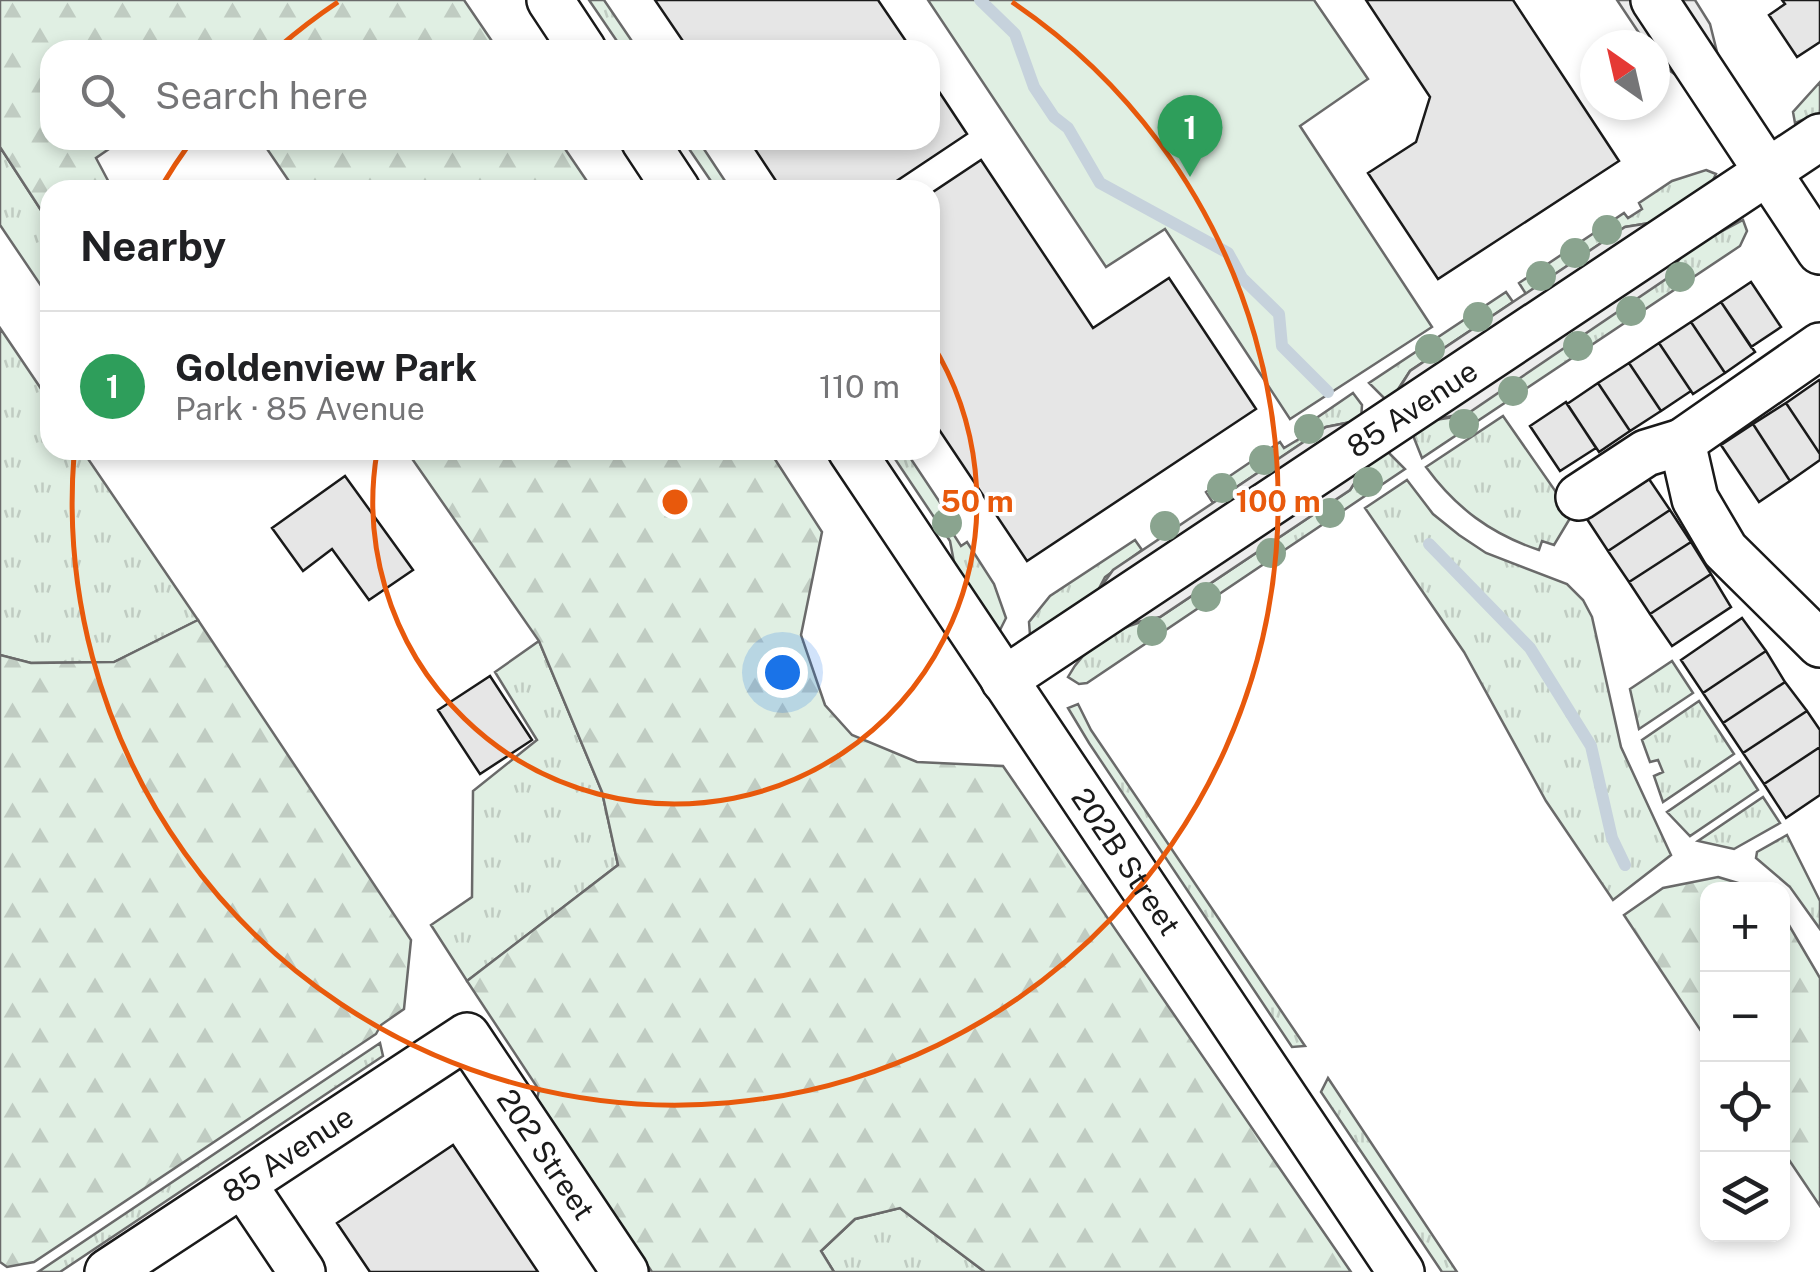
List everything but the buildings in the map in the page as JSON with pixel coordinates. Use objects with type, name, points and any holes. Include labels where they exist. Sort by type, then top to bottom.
[{"type":"street","points":[[550,0],[576,40]]},
{"type":"street","points":[[1654,0],[1820,251]]},
{"type":"street","name":"85 Avenue","points":[[1004,680],[1820,137]]},
{"type":"street","points":[[651,150],[670,180]]},
{"type":"street","points":[[1579,498],[1646,454],[1682,442],[1820,346]]},
{"type":"street","points":[[1682,442],[1695,499],[1725,550],[1820,644]]},
{"type":"street","name":"202B Street","points":[[858,460],[1400,1272]]},
{"type":"street","name":"85 Avenue","points":[[108,1272],[467,1036]]},
{"type":"street","name":"202 Street","points":[[467,1036],[625,1272]]},
{"type":"street","points":[[243,1184],[302,1272]]},
{"type":"green space","points":[[0,0],[464,0],[491,40],[40,40],[40,150],[108,150],[96,158],[108,180],[40,180],[40,209],[0,147]]},
{"type":"green space","points":[[589,0],[604,0],[631,40],[616,40]]},
{"type":"green space","points":[[928,0],[1314,0],[1368,79],[1300,126],[1432,327],[1290,419],[1165,229],[1106,267]]},
{"type":"green space","points":[[1820,82],[1820,113],[1795,123],[1793,112]]},
{"type":"green space","points":[[0,147],[40,209],[40,284],[0,225]]},
{"type":"green space","points":[[268,150],[566,150],[586,180],[288,180]]},
{"type":"green space","points":[[690,150],[705,150],[724,180],[710,180]]},
{"type":"green space","points":[[1706,170],[1716,174],[1712,182],[1662,221],[1625,227],[1526,294],[1519,283],[1624,213],[1628,218],[1642,209],[1639,203],[1672,181]]},
{"type":"green space","points":[[1743,220],[1747,231],[1740,246],[1422,458],[1412,433],[1429,421],[1460,416],[1685,251]]},
{"type":"green space","points":[[1506,292],[1513,302],[1410,371],[1389,403],[1369,383]]},
{"type":"green space","points":[[0,328],[40,387],[40,460],[89,460],[198,620],[114,662],[31,663],[0,655]]},
{"type":"green space","points":[[1353,393],[1362,405],[1361,420],[1326,427],[1213,503],[1206,492],[1280,442],[1284,448],[1299,439],[1296,432]]},
{"type":"green space","points":[[1503,416],[1572,515],[1554,545],[1542,541],[1539,550],[1476,518],[1426,467]]},
{"type":"green space","points":[[1386,450],[1405,469],[1087,683],[1079,684],[1068,677],[1085,654],[1107,636],[1160,617],[1350,490],[1367,463]]},
{"type":"green space","points":[[413,460],[775,460],[822,532],[801,635],[825,705],[852,735],[917,762],[1003,766],[1351,1272],[985,1272],[900,1208],[855,1219],[821,1251],[834,1272],[652,1272],[537,1099],[539,1090],[467,981],[618,865],[602,792],[539,641]]},
{"type":"green space","points":[[896,460],[912,460],[957,528],[952,532],[961,546],[967,542],[994,584],[1006,618],[1000,630],[989,623],[956,573],[950,541]]},
{"type":"green space","points":[[1407,480],[1433,514],[1459,535],[1486,553],[1567,584],[1583,600],[1592,617],[1621,747],[1671,855],[1613,900],[1546,801],[1464,652],[1365,508]]},
{"type":"green space","points":[[1135,540],[1142,550],[1105,577],[1096,594],[1044,632],[1030,635],[1029,622],[1050,596]]},
{"type":"green space","points":[[198,620],[411,940],[404,1009],[381,1025],[376,1034],[34,1262],[7,1267],[0,1262],[0,655],[31,663],[114,662]]},
{"type":"green space","points":[[539,641],[602,792],[618,865],[467,981],[431,925],[472,897],[473,791],[537,740],[495,672]]},
{"type":"green space","points":[[1672,661],[1693,693],[1639,729],[1630,689]]},
{"type":"green space","points":[[1699,701],[1734,754],[1663,802],[1654,776],[1663,772],[1658,760],[1650,762],[1642,740]]},
{"type":"green space","points":[[1078,704],[1091,730],[1305,1046],[1292,1047],[1089,743],[1068,708]]},
{"type":"green space","points":[[1740,762],[1758,790],[1690,836],[1667,812]]},
{"type":"green space","points":[[1763,797],[1780,823],[1734,849],[1698,841]]},
{"type":"green space","points":[[1787,835],[1820,901],[1820,929],[1790,882],[1784,882],[1756,858],[1757,852]]},
{"type":"green space","points":[[1718,877],[1735,882],[1700,882],[1700,1029],[1624,915],[1663,888]]},
{"type":"green space","points":[[1790,927],[1820,978],[1820,1206],[1790,1161]]},
{"type":"green space","points":[[380,1043],[383,1056],[60,1272],[38,1272]]},
{"type":"green space","points":[[1328,1078],[1457,1272],[1442,1272],[1321,1092]]},
{"type":"green space","points":[[900,1208],[985,1272],[834,1272],[821,1251],[855,1219]]},
{"type":"shaded area","points":[[1617,0],[1632,0],[1652,30],[1637,30]]},
{"type":"shaded area","points":[[1675,0],[1695,0],[1710,24],[1721,68]]},
{"type":"shaded area","points":[[1670,57],[1688,84],[1670,71]]},
{"type":"shaded area","points":[[1662,221],[1390,403],[1410,371],[1625,227]]},
{"type":"shaded area","points":[[1685,251],[1666,279],[1470,412],[1429,421]]},
{"type":"shaded area","points":[[1361,420],[1096,594],[1113,570],[1326,427]]},
{"type":"shaded area","points":[[1367,463],[1350,490],[1160,617],[1124,625]]},
{"type":"waterway","points":[[980,0],[1015,34],[1034,87],[1054,117],[1068,128],[1100,183],[1228,253],[1242,278],[1279,314],[1282,346],[1328,392]]},
{"type":"waterway","points":[[1429,544],[1530,648],[1591,746],[1612,838],[1625,865]]},
{"type":"place","name":"Goldenview Park","points":[[1190,177]]}]
